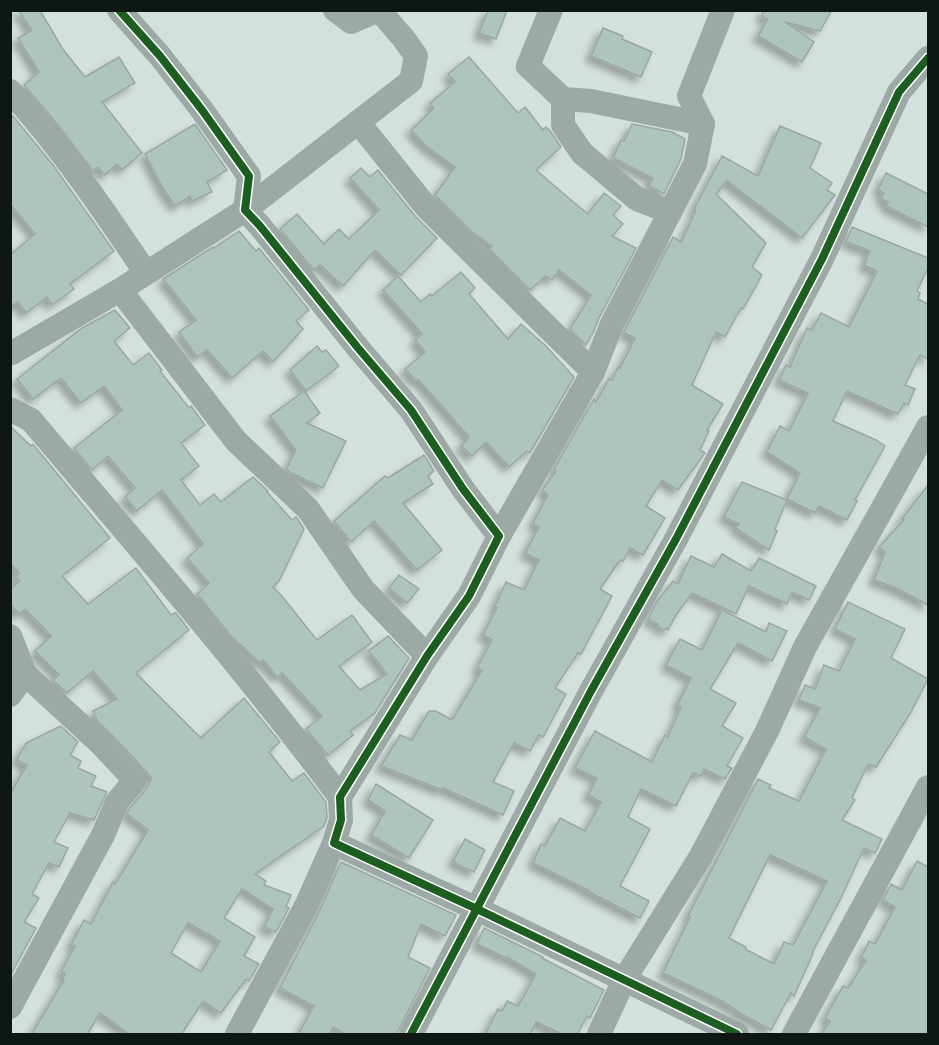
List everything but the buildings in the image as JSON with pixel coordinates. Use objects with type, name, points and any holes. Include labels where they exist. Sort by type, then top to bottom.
[{"type":"street","points":[[118,10],[160,56],[249,176],[245,210],[411,410],[463,489],[499,536]]},
{"type":"street","points":[[11,353],[120,290],[245,210],[411,81],[417,56],[379,10],[351,22],[335,10]]},
{"type":"street","points":[[551,10],[528,66],[563,99],[591,101],[703,124]]},
{"type":"street","points":[[340,797],[427,656],[469,596],[499,536],[593,372],[612,324],[694,164],[703,124],[689,96],[723,10]]},
{"type":"street","points":[[411,1035],[591,691],[676,539],[822,259],[899,92],[928,58]]},
{"type":"street","points":[[10,92],[32,115],[97,201],[146,273]]},
{"type":"street","points":[[563,99],[563,125],[582,153],[638,199],[670,212]]},
{"type":"street","points":[[358,122],[427,208],[593,372]]},
{"type":"street","points":[[120,290],[236,441],[308,509],[363,589],[427,656]]},
{"type":"street","points":[[10,409],[31,420],[199,618],[287,726],[340,797],[342,820],[334,843],[306,906],[237,1035]]},
{"type":"street","points":[[599,1035],[624,980],[701,856],[767,731],[805,647],[928,427]]},
{"type":"street","points":[[10,636],[25,674],[101,744],[135,780],[117,802],[103,835],[10,1007]]},
{"type":"street","points":[[10,695],[25,674]]},
{"type":"street","points":[[794,1035],[928,787]]},
{"type":"street","points":[[334,843],[477,909],[736,1035]]},
{"type":"cycle path","points":[[119,10],[160,56],[249,176],[245,210],[411,410],[463,489],[499,536],[469,596],[427,656],[340,797],[341,820],[334,843],[737,1034]]},
{"type":"cycle path","points":[[411,1034],[591,691],[676,539],[822,259],[899,92],[928,58]]}]
